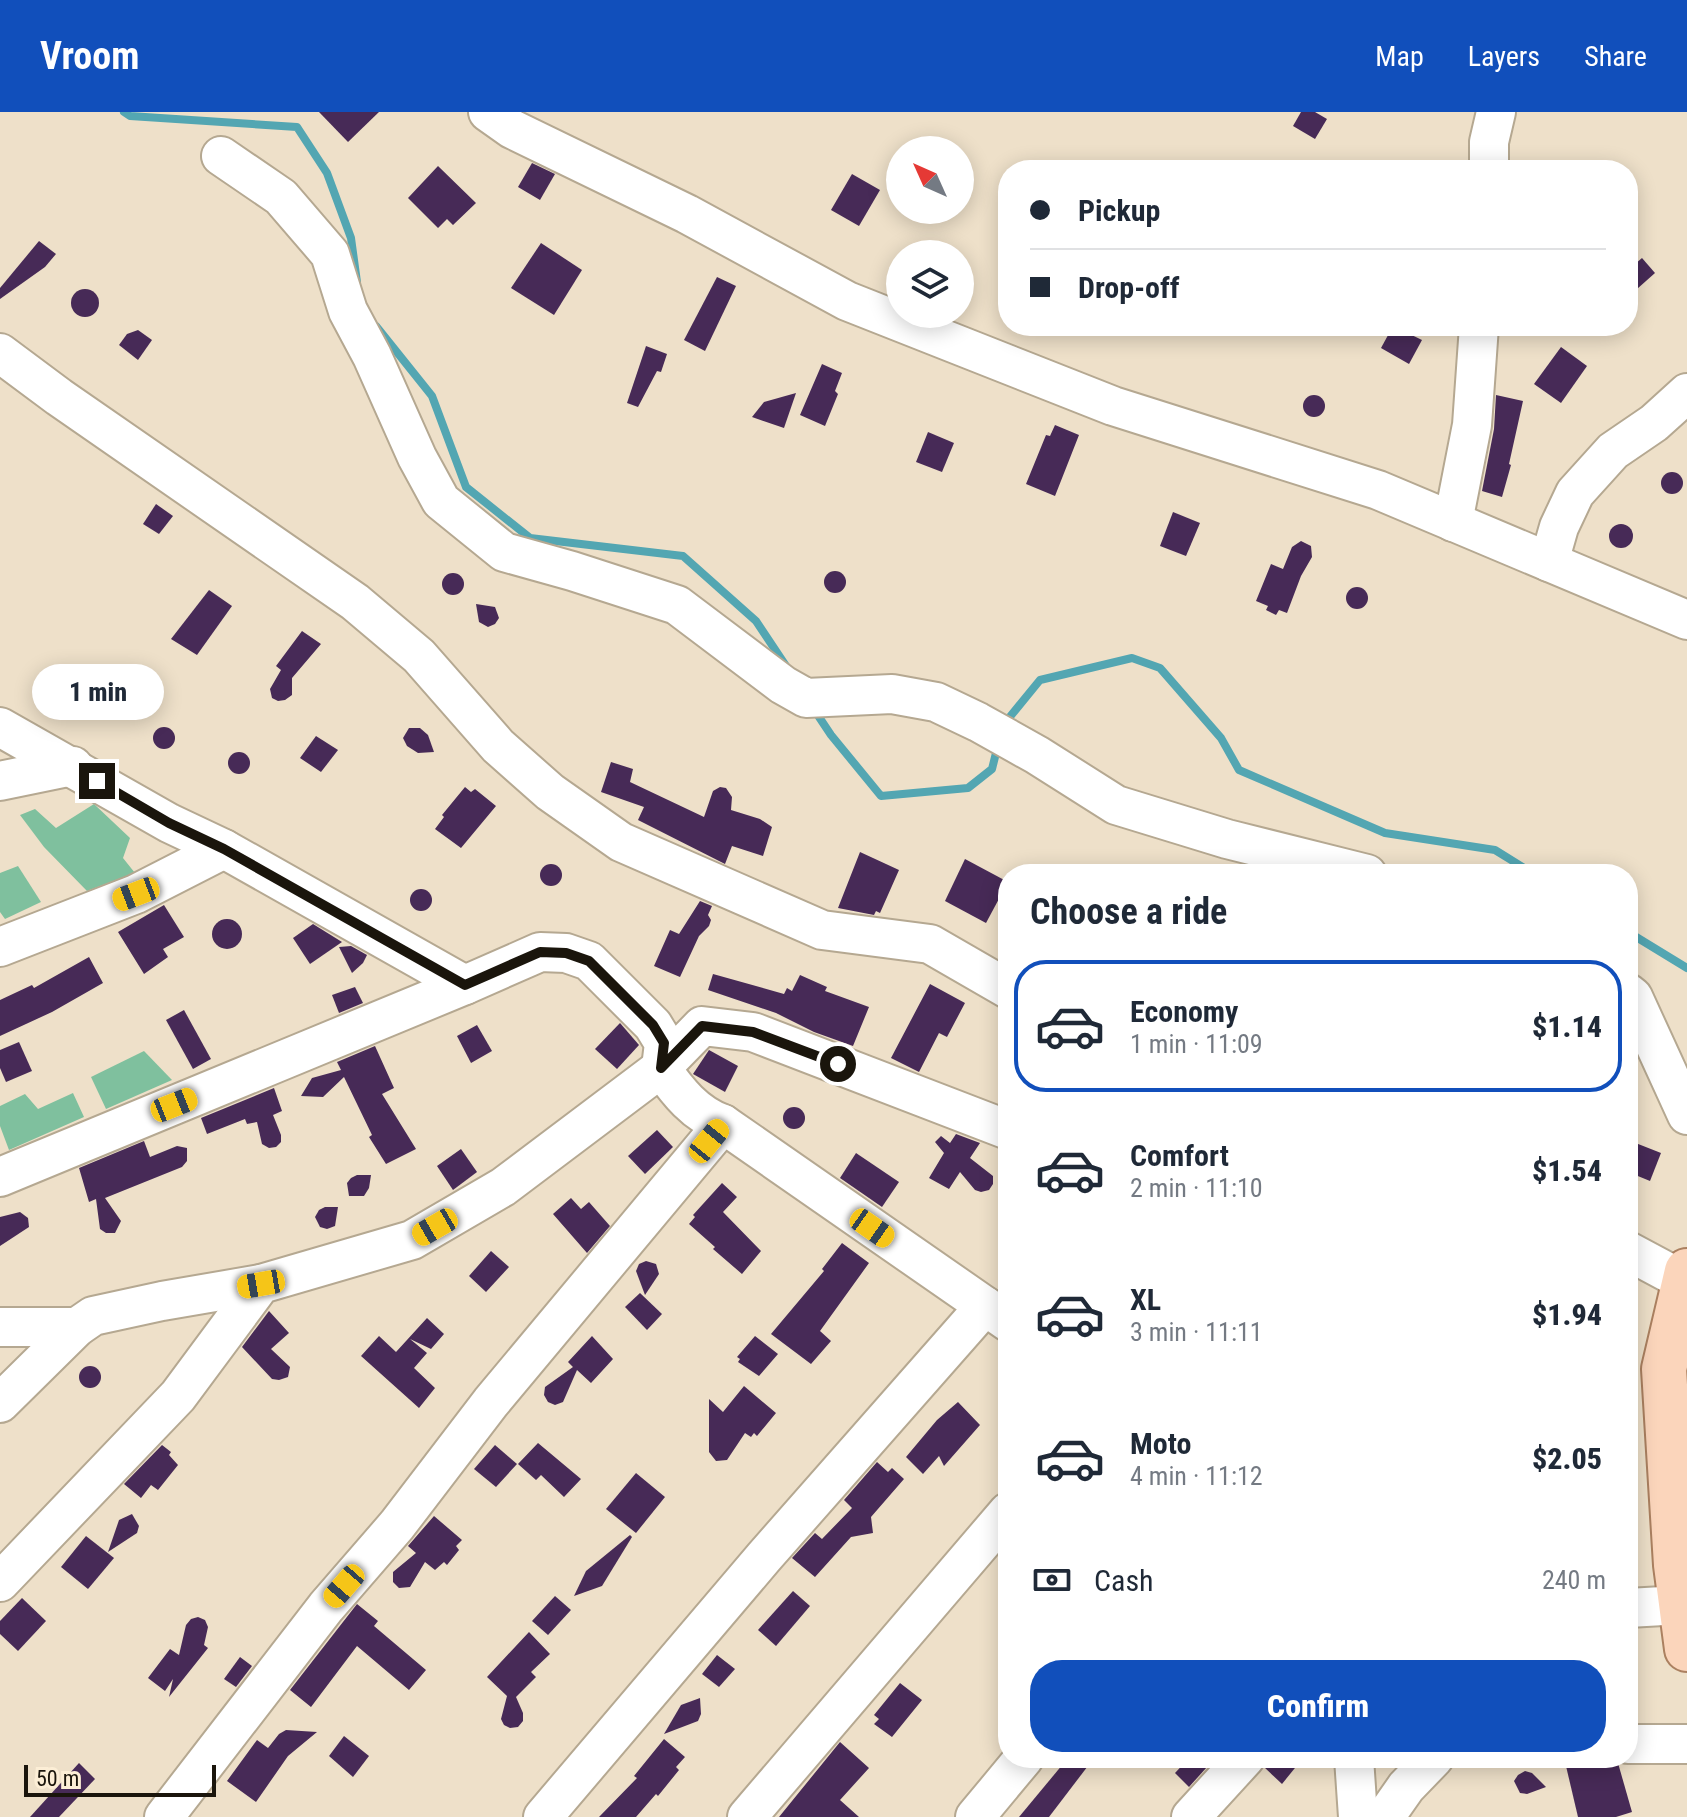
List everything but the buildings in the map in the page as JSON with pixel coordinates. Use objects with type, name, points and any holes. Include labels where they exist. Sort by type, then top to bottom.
[{"type":"main road","points":[[1685,1276],[1664,1369],[1676,1565],[1687,1649]]},
{"type":"street","points":[[488,112],[512,129],[687,214],[847,301],[1113,406],[1378,490],[1687,620]]},
{"type":"street","points":[[1489,160],[1489,142],[1496,112]]},
{"type":"street","points":[[221,156],[281,197],[330,254],[348,311],[441,501],[504,552],[677,605],[783,685],[806,698],[892,694],[936,702],[1025,748],[1116,805],[1227,839],[1327,864]]},
{"type":"street","points":[[1453,522],[1472,425],[1478,336]]},
{"type":"street","points":[[0,353],[355,602],[419,656],[498,746],[550,792],[621,842],[822,930],[930,944],[998,983]]},
{"type":"street","points":[[1549,562],[1559,527],[1575,493],[1613,451],[1654,423],[1687,393]]},
{"type":"street","points":[[0,727],[465,985]]},
{"type":"street","points":[[0,781],[73,766]]},
{"type":"street","points":[[0,947],[136,894],[224,849]]},
{"type":"street","points":[[0,1177],[540,952],[566,953],[589,961],[653,1025],[664,1043],[661,1068],[682,1098],[996,1314],[764,1557],[543,1817]]},
{"type":"street","points":[[1638,1008],[1687,1115]]},
{"type":"street","points":[[0,1403],[77,1327],[93,1316],[261,1284],[412,1240],[503,1187],[661,1068],[702,1026],[753,1032],[998,1126]]},
{"type":"street","points":[[164,1817],[326,1607],[397,1525],[491,1402],[723,1124]]},
{"type":"street","points":[[1638,1255],[1685,1276]]},
{"type":"street","points":[[0,1582],[178,1396],[261,1284]]},
{"type":"street","points":[[0,1327],[77,1327]]},
{"type":"street","points":[[747,1817],[998,1524]]},
{"type":"street","points":[[1638,1607],[1681,1605]]},
{"type":"street","points":[[1638,1744],[1687,1744]]},
{"type":"street","points":[[975,1817],[1016,1768]]},
{"type":"street","points":[[1191,1817],[1236,1768]]},
{"type":"street","points":[[1355,1768],[1358,1817]]},
{"type":"street","points":[[1385,1817],[1406,1787],[1424,1768]]},
{"type":"green space","points":[[94,804],[130,838],[123,858],[135,873],[87,891],[44,847],[20,815],[35,809],[56,828]]},
{"type":"green space","points":[[18,866],[41,902],[5,919],[0,912],[0,873]]},
{"type":"green space","points":[[144,1051],[172,1080],[106,1109],[91,1077]]},
{"type":"green space","points":[[73,1093],[84,1117],[9,1150],[0,1126],[0,1106],[25,1094],[38,1109]]},
{"type":"waterway","points":[[124,112],[130,116],[297,127],[327,173],[351,238],[357,282]]},
{"type":"waterway","points":[[376,326],[432,396],[466,487],[530,538],[683,556],[756,621],[786,666]]},
{"type":"waterway","points":[[1004,724],[1040,680],[1132,658],[1160,668],[1221,738],[1239,770],[1385,833],[1495,850],[1518,864]]},
{"type":"waterway","points":[[813,708],[881,796],[968,788],[992,769],[998,745]]},
{"type":"waterway","points":[[1638,938],[1687,968]]},
{"type":"route","points":[[97,781],[465,985],[540,952],[566,953],[589,961],[653,1025],[664,1043],[661,1068],[702,1026],[753,1032],[838,1064]]}]
